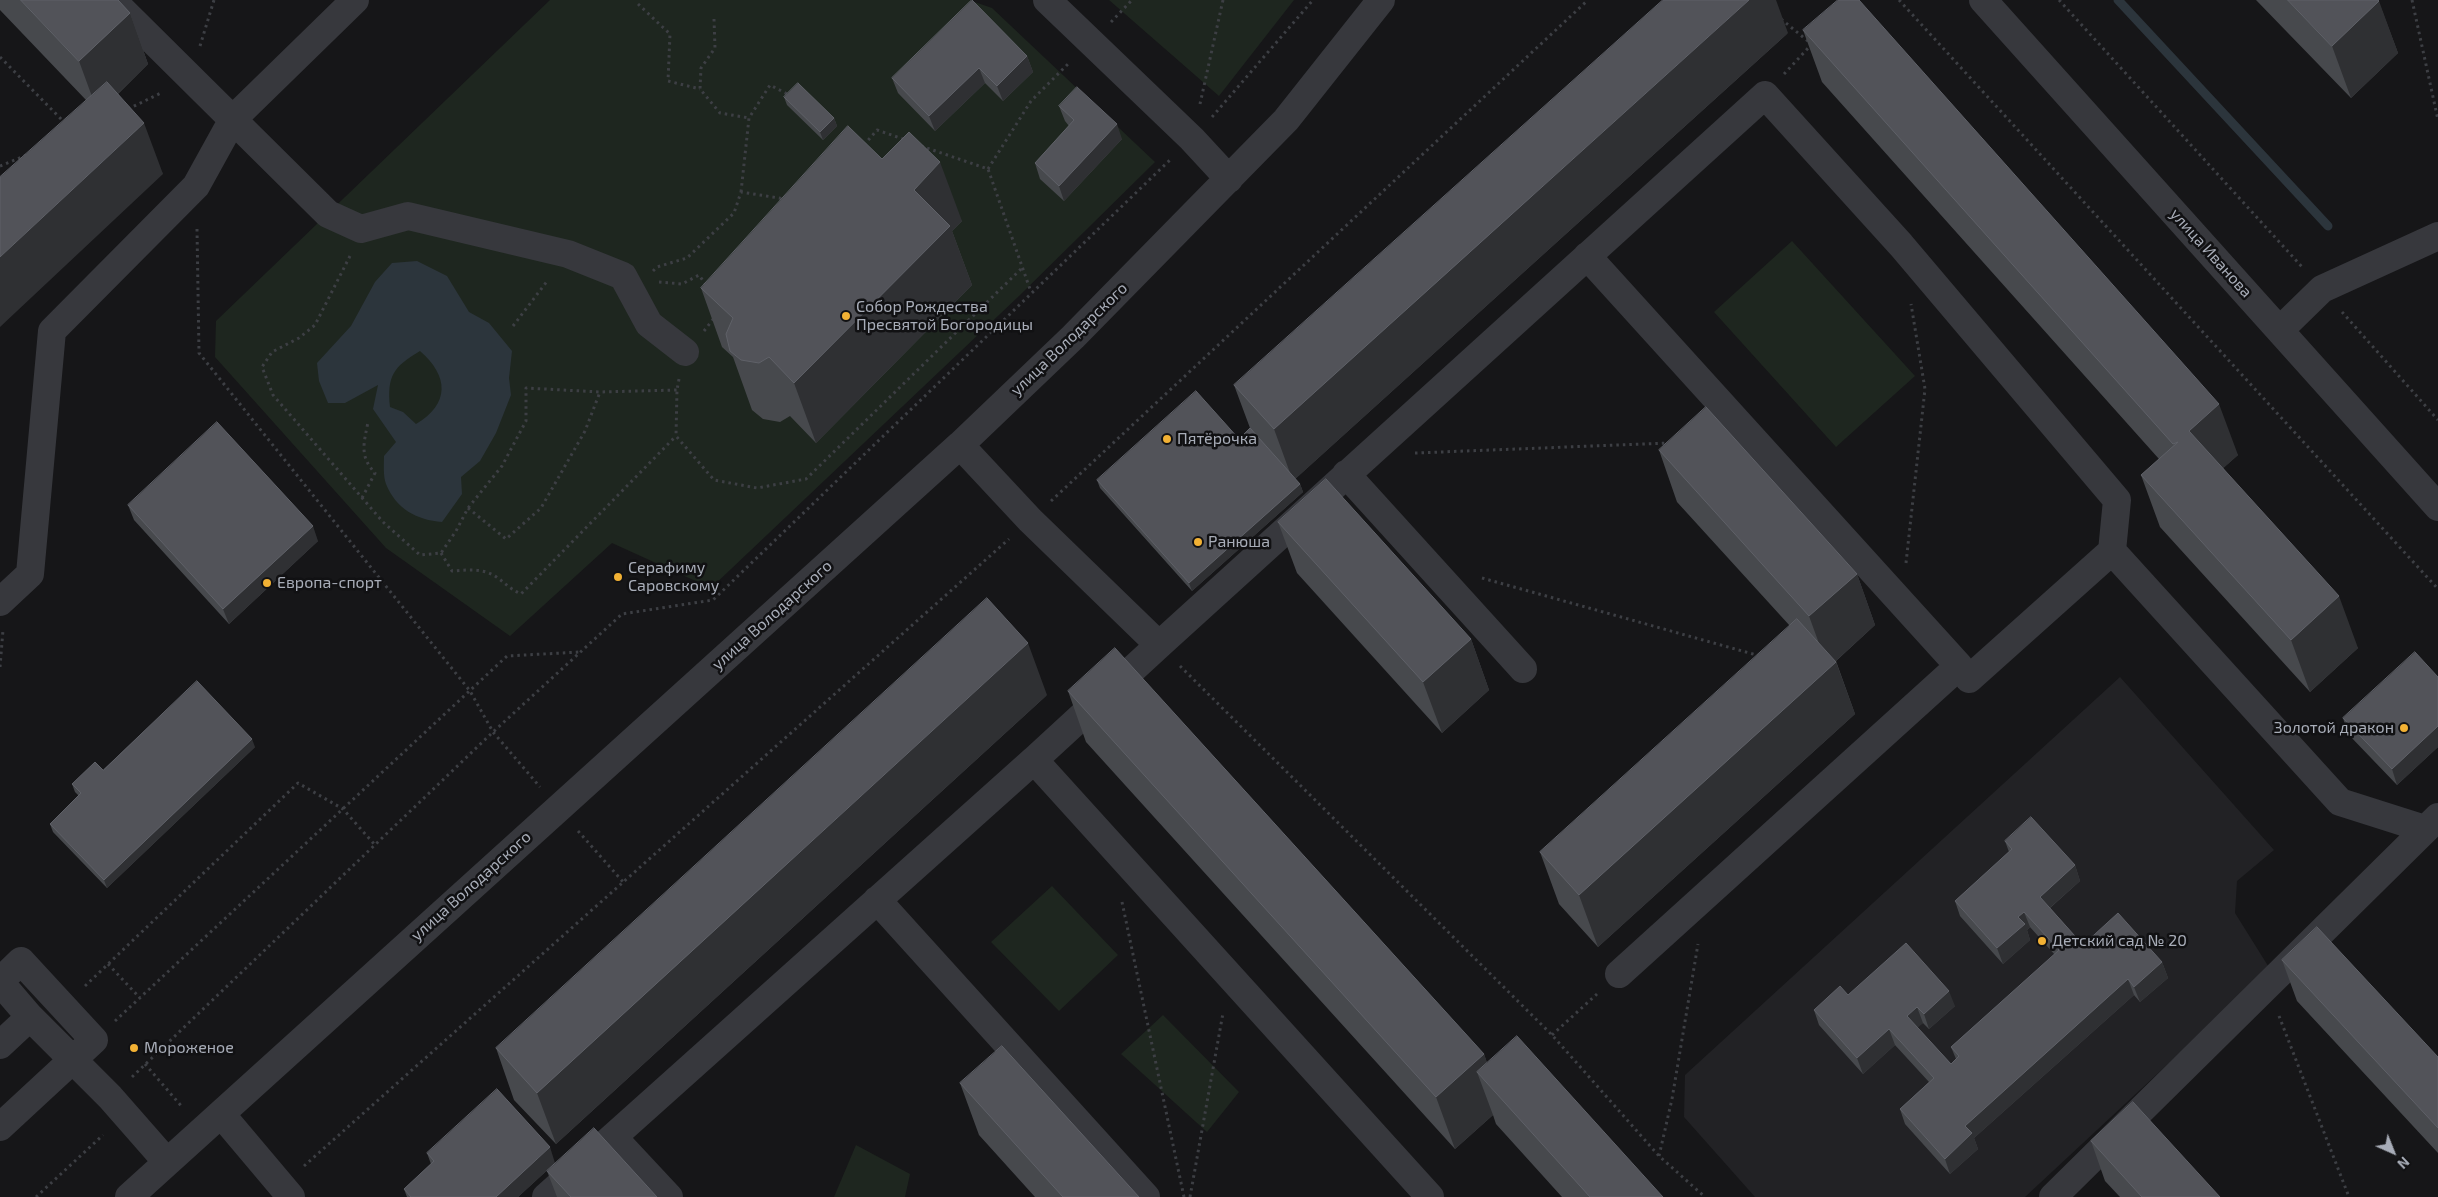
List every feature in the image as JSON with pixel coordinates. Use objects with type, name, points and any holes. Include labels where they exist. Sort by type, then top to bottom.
[{"type":"street","points":[[112,0],[328,214],[361,229],[408,216],[568,254],[623,276],[639,288],[649,324],[685,352]]},
{"type":"street","points":[[0,602],[30,574],[52,331],[196,186],[232,119],[355,0]]},
{"type":"street","points":[[1047,0],[1192,139],[1229,179]]},
{"type":"street","name":"улица Володарского","points":[[129,1197],[960,445],[1073,337],[1286,120],[1382,0]]},
{"type":"street","name":"улица Иванова","points":[[1983,0],[2438,506]]},
{"type":"street","points":[[546,1197],[1034,760],[1346,474],[1587,256],[1765,95],[1901,245],[2118,500],[2112,551],[1969,679],[1587,256]]},
{"type":"street","points":[[2280,330],[2322,289],[2438,236]]},
{"type":"street","points":[[960,445],[1030,520],[1159,645]]},
{"type":"street","points":[[1346,474],[1523,669]]},
{"type":"street","points":[[2112,551],[2340,802],[2431,823]]},
{"type":"street","points":[[1619,974],[1959,666]]},
{"type":"street","points":[[1034,760],[1430,1197]]},
{"type":"street","points":[[2053,1197],[2431,823]]},
{"type":"street","points":[[877,900],[1146,1197]]},
{"type":"street","points":[[0,1127],[72,1060],[94,1040],[21,961],[0,981],[30,1017],[72,1060],[118,1106],[167,1162]]},
{"type":"street","points":[[0,1044],[30,1017]]},
{"type":"street","points":[[221,1114],[286,1192]]},
{"type":"street","points":[[613,1137],[669,1197]]},
{"type":"path","points":[[120,113],[190,79],[214,0]]},
{"type":"path","points":[[1192,139],[1223,0]]},
{"type":"path","points":[[36,1197],[118,1106],[375,845],[493,732],[622,614],[712,600],[1192,139],[1313,0]]},
{"type":"path","points":[[286,1192],[1030,520],[1588,0]]},
{"type":"path","points":[[1899,0],[2438,588]]},
{"type":"path","points":[[2060,0],[2438,420]]},
{"type":"path","points":[[2412,0],[2438,120]]},
{"type":"path","points":[[638,4],[670,34],[668,81],[700,89],[720,113],[749,118]]},
{"type":"path","points":[[1773,13],[1811,44]]},
{"type":"path","points":[[700,89],[701,68],[716,48],[714,18]]},
{"type":"path","points":[[1765,95],[1817,37]]},
{"type":"path","points":[[988,169],[1031,101],[1090,42]]},
{"type":"path","points":[[0,57],[70,128]]},
{"type":"path","points":[[639,288],[657,267],[687,258],[734,213],[741,192],[749,118],[770,85],[794,97]]},
{"type":"path","points":[[858,152],[876,130],[988,169]]},
{"type":"path","points":[[0,166],[34,152]]},
{"type":"path","points":[[988,169],[1021,269],[1031,292]]},
{"type":"path","points":[[196,186],[199,353],[470,691],[493,732]]},
{"type":"path","points":[[741,192],[782,197],[791,201]]},
{"type":"path","points":[[361,229],[357,244],[315,325],[299,338],[272,352],[262,368],[273,395],[383,522],[420,555],[441,553]]},
{"type":"path","points":[[513,326],[568,254]]},
{"type":"path","points":[[716,316],[685,352],[677,390],[676,436],[714,480],[757,488],[806,479],[1021,269]]},
{"type":"path","points":[[639,288],[682,284],[699,275],[712,292]]},
{"type":"path","points":[[1902,603],[1925,390],[1911,303]]},
{"type":"path","points":[[441,553],[456,531],[468,508],[502,466],[526,421],[526,388],[600,392],[677,390]]},
{"type":"path","points":[[468,508],[506,539],[541,508],[585,431],[600,392]]},
{"type":"path","points":[[362,498],[375,473],[365,463],[364,446],[368,422]]},
{"type":"path","points":[[441,553],[452,570],[477,570],[494,575],[510,589],[521,594],[676,436]]},
{"type":"path","points":[[1367,455],[1674,442]]},
{"type":"path","points":[[1473,576],[1768,658]]},
{"type":"path","points":[[1159,645],[1552,1035],[1659,1156],[1704,1197]]},
{"type":"path","points":[[113,1023],[507,656],[581,652]]},
{"type":"path","points":[[82,990],[298,783],[343,809],[375,845]]},
{"type":"path","points":[[1659,1156],[1672,1098],[1706,896]]},
{"type":"path","points":[[1121,900],[1184,1197]]},
{"type":"path","points":[[108,964],[140,998]]},
{"type":"path","points":[[1552,1035],[1619,974]]},
{"type":"path","points":[[1190,1197],[1230,976]]},
{"type":"path","points":[[2267,986],[2349,1197]]},
{"type":"shaded area","points":[[550,0],[969,0],[992,8],[1155,162],[1019,296],[711,588],[612,543],[510,636],[386,548],[215,357],[216,321]]},
{"type":"shaded area","points":[[1109,0],[1294,0],[1219,96]]},
{"type":"shaded area","points":[[1792,241],[1915,376],[1836,447],[1714,312]]},
{"type":"shaded area","points":[[417,261],[447,276],[469,312],[489,323],[512,351],[509,378],[511,395],[496,433],[480,461],[461,477],[462,494],[442,522],[424,519],[408,512],[390,493],[384,474],[384,456],[396,442],[373,409],[378,385],[345,403],[328,403],[319,381],[317,363],[351,326],[375,282],[392,263]],"holes":[[[420,351],[430,360],[440,380],[442,389],[440,399],[435,408],[416,424],[403,412],[390,407],[391,380],[403,362]]]},
{"type":"shaded area","name":"Детский сад № 20","points":[[2120,677],[2274,850],[2237,881],[2235,913],[2270,969],[2025,1197],[1755,1197],[1684,1117],[1685,1075]]},
{"type":"shaded area","points":[[1052,886],[1118,955],[1059,1011],[991,942]]},
{"type":"shaded area","points":[[1163,1015],[1239,1092],[1207,1132],[1121,1054]]},
{"type":"shaded area","points":[[856,1145],[910,1174],[905,1197],[834,1197]]},
{"type":"building","points":[[21,0],[118,0],[130,13],[79,61]]},
{"type":"building","points":[[972,0],[1027,56],[997,86],[979,68],[929,116],[892,78]]},
{"type":"building","points":[[1663,0],[1749,0],[1274,429],[1234,385]]},
{"type":"building","points":[[1838,0],[1859,0],[2219,404],[2189,431],[2339,596],[2291,640],[2141,475],[2178,442],[2173,444],[1803,30]]},
{"type":"building","points":[[2288,0],[2378,0],[2379,1],[2332,46]]},
{"type":"building","points":[[107,82],[144,123],[0,257],[0,177]]},
{"type":"building","points":[[798,83],[834,118],[820,132],[784,97]]},
{"type":"building","points":[[1077,87],[1117,124],[1059,186],[1035,163],[1074,120],[1059,106]]},
{"type":"building","points":[[848,126],[882,159],[909,132],[940,162],[914,190],[950,226],[794,383],[769,357],[759,363],[741,360],[730,351],[726,334],[733,318],[701,288]]},
{"type":"building","name":"Ранюша","points":[[1196,391],[1239,439],[1250,428],[1300,484],[1189,583],[1097,480]]},
{"type":"building","points":[[1706,407],[1857,574],[1809,616],[1659,450]]},
{"type":"building","points":[[217,422],[313,526],[223,609],[128,505]]},
{"type":"building","points":[[1326,479],[1471,639],[1423,682],[1278,522]]},
{"type":"building","points":[[987,598],[1028,643],[537,1093],[496,1048]]},
{"type":"building","points":[[1797,619],[1836,662],[1579,895],[1540,852]]},
{"type":"building","points":[[1115,648],[1484,1054],[1436,1097],[1068,691]]},
{"type":"building","points":[[2415,652],[2438,677],[2438,726],[2392,769],[2343,718]]},
{"type":"building","points":[[197,681],[252,739],[104,880],[50,824],[81,793],[72,784],[95,762],[103,770]]},
{"type":"building","points":[[2031,817],[2075,865],[2040,897],[2083,945],[2118,913],[2162,962],[2134,987],[2128,979],[1965,1126],[1972,1133],[1945,1159],[1900,1109],[1934,1078],[1889,1029],[1857,1058],[1814,1010],[1840,986],[1848,995],[1906,943],[1949,991],[1924,1014],[1917,1007],[1907,1016],[1951,1064],[1959,1056],[1951,1047],[2059,950],[2024,912],[2018,917],[2025,924],[1997,948],[1955,901],[2012,849],[2005,841]]},
{"type":"building","points":[[2317,927],[2438,1057],[2438,1128],[2282,960]]},
{"type":"building","points":[[1517,1036],[1663,1197],[1590,1197],[1477,1072]]},
{"type":"building","points":[[1002,1046],[1139,1197],[1063,1197],[960,1083]]},
{"type":"building","points":[[497,1089],[550,1147],[496,1197],[411,1197],[404,1189],[434,1161],[427,1153]]},
{"type":"building","points":[[2133,1102],[2220,1197],[2142,1197],[2091,1141]]},
{"type":"building","points":[[594,1128],[657,1197],[571,1197],[547,1171]]},
{"type":"waterway","points":[[2118,0],[2328,226]]},
{"type":"place","name":"Собор Рождества Пресвятой Богородицы","points":[[846,316]]},
{"type":"place","name":"Пятёрочка","points":[[1167,439]]},
{"type":"place","name":"Ранюша","points":[[1198,542]]},
{"type":"place","name":"Серафиму Саровскому","points":[[618,577]]},
{"type":"place","name":"Европа-спорт","points":[[267,583]]},
{"type":"place","name":"Золотой дракон","points":[[2404,728]]},
{"type":"place","name":"Детский сад № 20","points":[[2042,941]]},
{"type":"place","name":"Мороженое","points":[[134,1048]]}]
